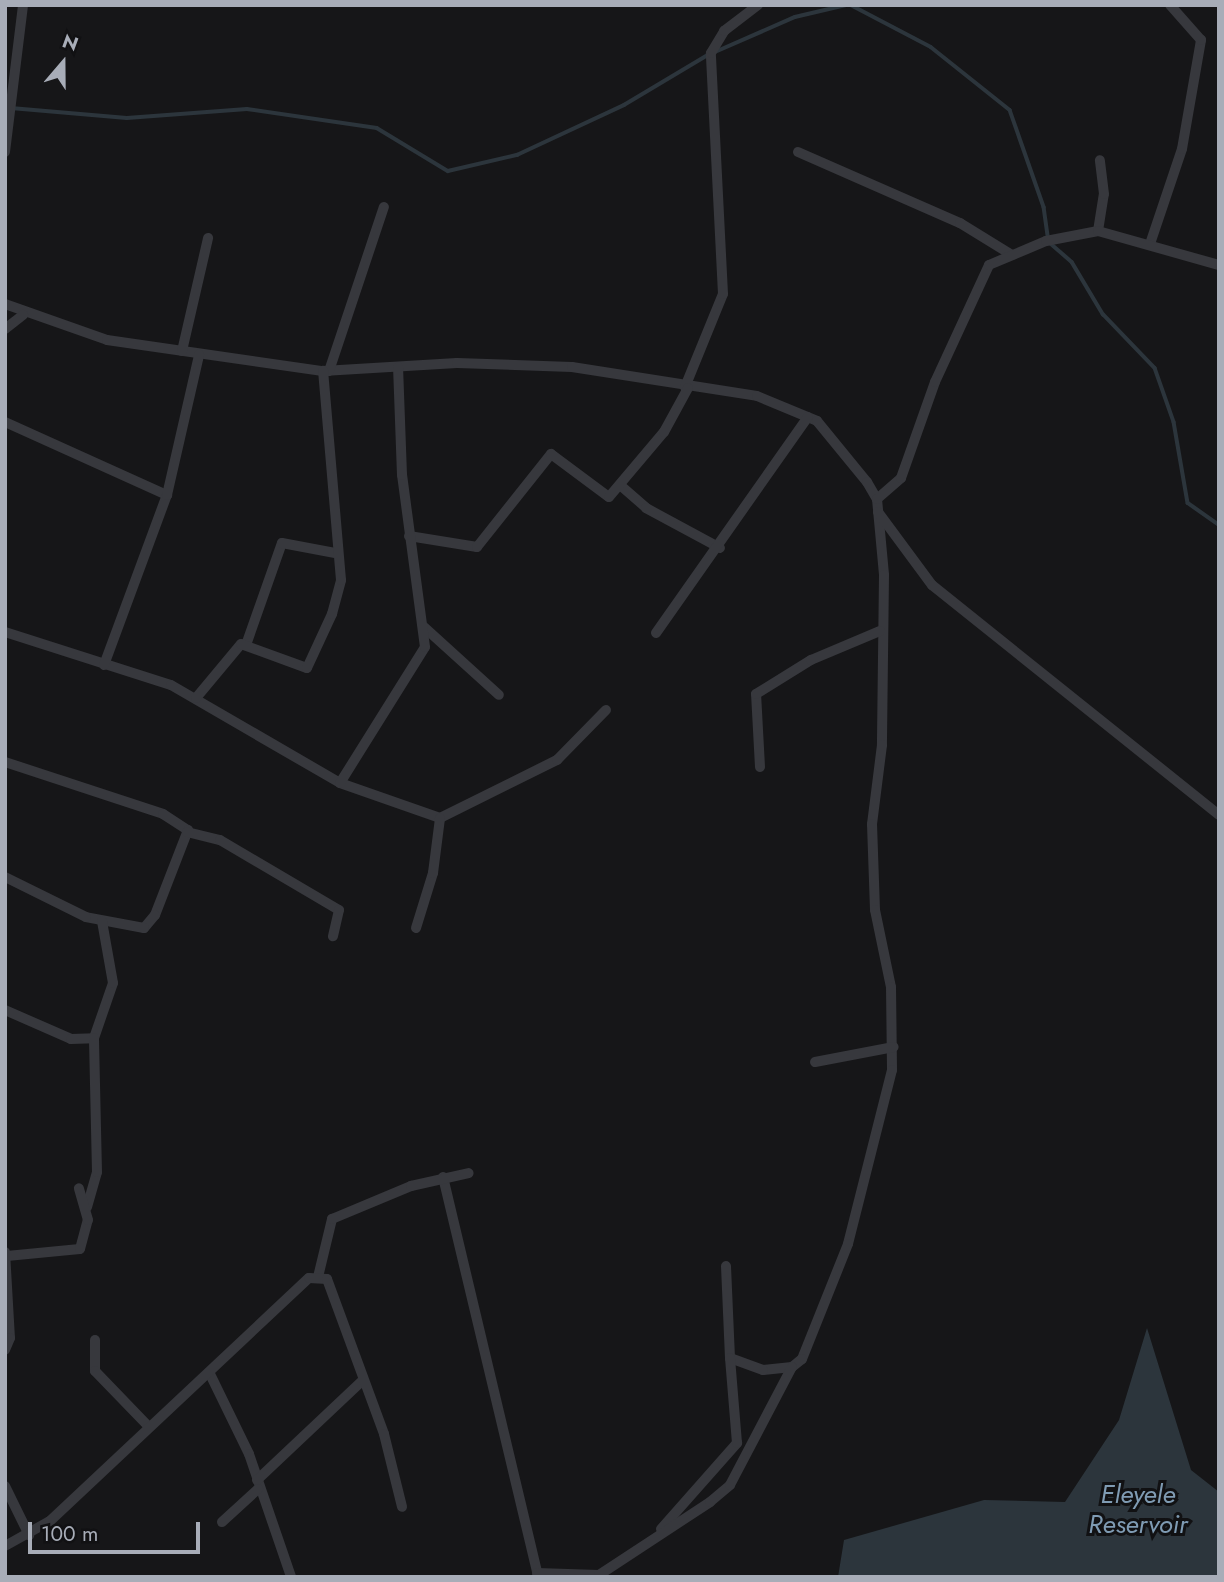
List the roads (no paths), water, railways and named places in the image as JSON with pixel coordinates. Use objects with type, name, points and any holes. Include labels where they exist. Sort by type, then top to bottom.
[{"type":"street","points":[[5,152],[23,5]]},
{"type":"street","points":[[409,536],[477,547],[551,454],[603,498],[620,485],[664,432],[714,326],[725,274],[711,53],[724,31],[758,5]]},
{"type":"street","points":[[1150,241],[1182,149],[1201,40],[1170,5]]},
{"type":"street","points":[[798,152],[960,223],[1012,255]]},
{"type":"street","points":[[1098,231],[1104,194],[1100,160]]},
{"type":"street","points":[[196,698],[238,646],[246,645],[307,668],[340,592],[335,554],[326,371],[384,207]]},
{"type":"street","points":[[658,1534],[730,1485],[792,1367],[802,1359],[848,1244],[894,1047],[891,987],[875,910],[873,835],[882,745],[880,631],[884,576],[877,504],[901,478],[979,280],[989,265],[1050,241],[1098,231],[1150,241],[1219,265]]},
{"type":"street","points":[[182,351],[208,238]]},
{"type":"street","points":[[5,304],[23,315],[107,340],[326,371],[572,367],[687,388],[771,399],[808,417],[830,433],[877,504],[892,539],[932,585],[1219,815]]},
{"type":"street","points":[[5,329],[23,315]]},
{"type":"street","points":[[104,665],[167,495],[199,355]]},
{"type":"street","points":[[340,783],[423,656],[424,627],[409,536],[398,368]]},
{"type":"street","points":[[656,633],[720,548],[808,417]]},
{"type":"street","points":[[5,422],[167,495]]},
{"type":"street","points":[[620,485],[646,508],[720,548]]},
{"type":"street","points":[[246,645],[282,543],[335,554]]},
{"type":"street","points":[[424,627],[499,695]]},
{"type":"street","points":[[760,768],[756,694],[811,660],[880,631]]},
{"type":"street","points":[[5,632],[196,698],[340,783],[440,818],[557,760],[606,710]]},
{"type":"street","points":[[5,762],[163,814],[184,823],[187,832],[150,923],[136,929],[52,904],[5,877]]},
{"type":"street","points":[[415,928],[433,873],[440,818]]},
{"type":"street","points":[[187,832],[220,840],[339,910],[333,936]]},
{"type":"street","points":[[5,1350],[10,1338],[6,1254],[80,1249],[87,1207],[97,1172],[94,1038],[113,984],[102,921]]},
{"type":"street","points":[[5,1010],[71,1039],[94,1038]]},
{"type":"street","points":[[816,1062],[894,1047]]},
{"type":"street","points":[[5,1546],[29,1535],[210,1374],[273,1306],[318,1277],[332,1219],[443,1177],[469,1173]]},
{"type":"street","points":[[443,1177],[538,1575],[599,1575],[634,1557],[658,1534],[737,1443],[726,1266]]},
{"type":"street","points":[[79,1188],[87,1207]]},
{"type":"street","points":[[318,1277],[327,1279],[361,1382],[387,1445],[402,1507]]},
{"type":"street","points":[[95,1340],[95,1371],[149,1427]]},
{"type":"street","points":[[730,1358],[763,1370],[792,1367]]},
{"type":"street","points":[[210,1374],[258,1485],[291,1577]]},
{"type":"street","points":[[222,1522],[361,1382]]},
{"type":"street","points":[[5,1486],[29,1535]]},
{"type":"water","name":"Eleyele Reservoir","points":[[1147,1328],[1191,1470],[1219,1492],[1219,1577],[838,1577],[844,1540],[984,1500],[1065,1502],[1119,1420]]},
{"type":"waterway","points":[[715,52],[795,17],[846,5]]},
{"type":"waterway","points":[[851,5],[931,47],[1010,110],[1044,207],[1049,242],[1072,262],[1103,314],[1155,368],[1174,422],[1188,503],[1219,525]]},
{"type":"waterway","points":[[11,108],[127,118],[247,109],[377,128],[448,171],[517,155],[624,105],[708,55]]}]
